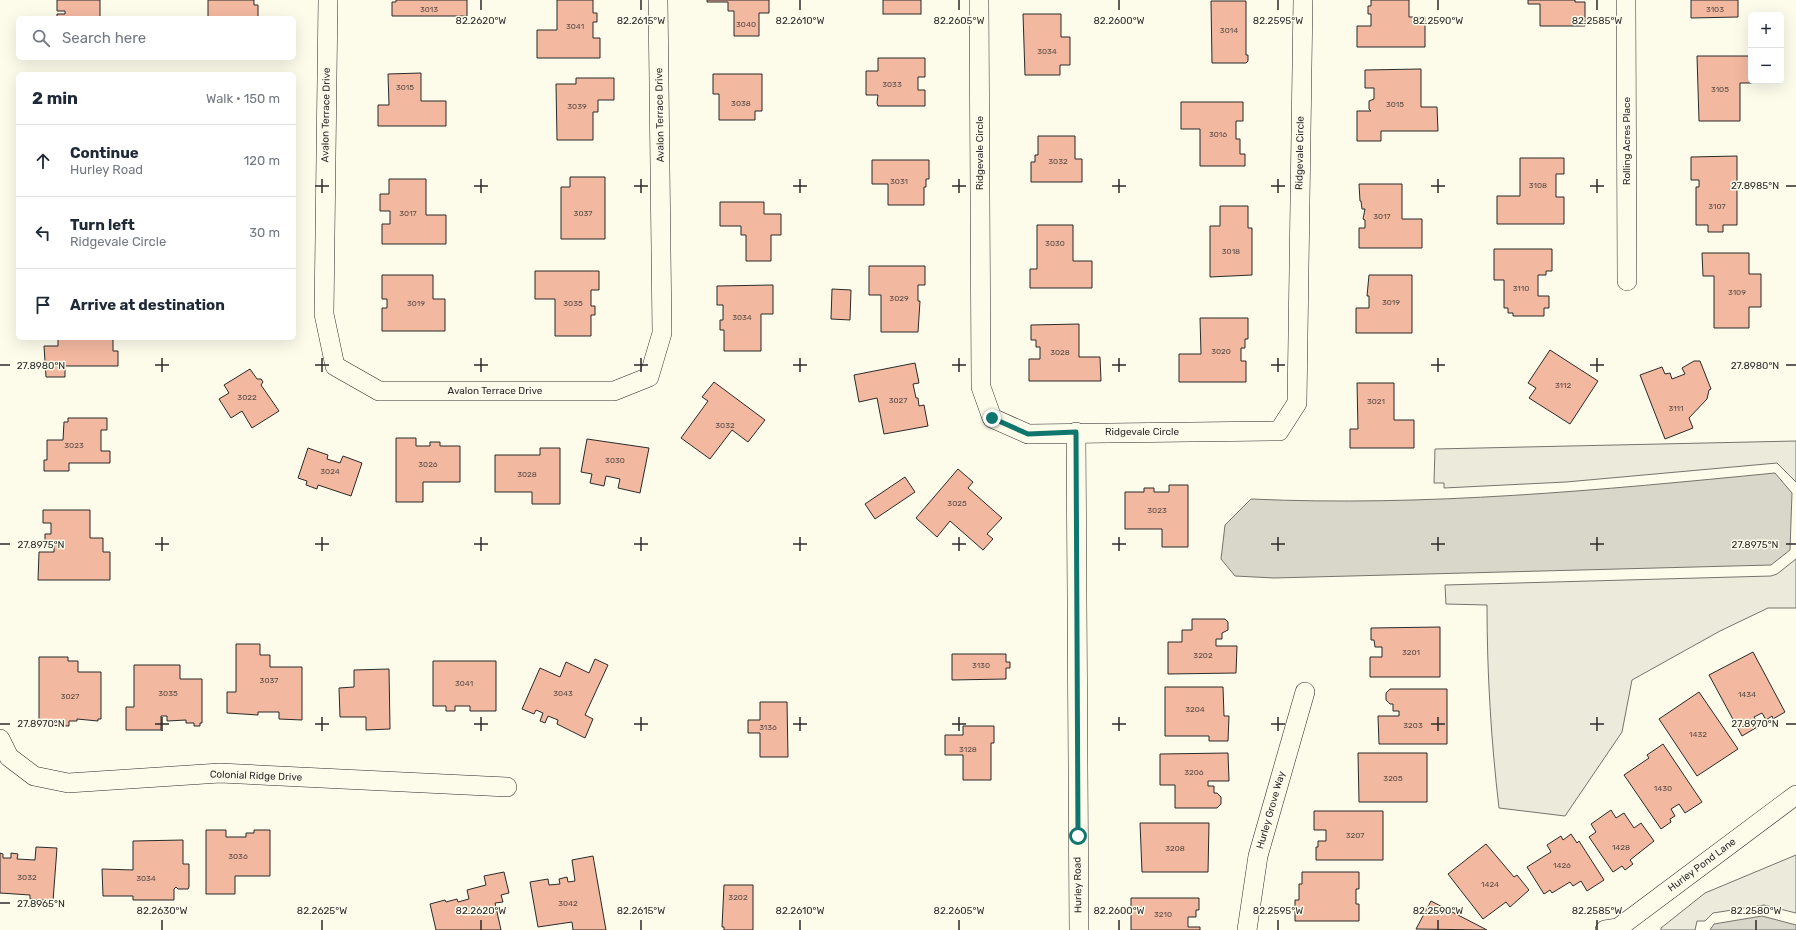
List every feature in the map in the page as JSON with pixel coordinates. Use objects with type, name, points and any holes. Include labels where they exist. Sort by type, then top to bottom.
[{"type":"street","name":"Avalon Terrace Drive","points":[[328,0],[324,314],[335,366],[378,391],[394,391],[614,390],[649,376],[662,333],[658,0]]},
{"type":"street","name":"Ridgevale Circle","points":[[979,0],[981,387],[992,418],[1028,434],[1076,432],[1279,431],[1297,403],[1303,0]]},
{"type":"street","name":"Rolling Acres Place","points":[[1626,0],[1627,281]]},
{"type":"street","name":"Hurley Road","points":[[1076,432],[1079,930]]},
{"type":"street","name":"Hurley Grove Way","points":[[1247,930],[1258,856],[1305,692]]},
{"type":"street","name":"Colonial Ridge Drive","points":[[0,739],[9,757],[34,776],[68,784],[220,773],[507,787]]},
{"type":"street","name":"Hurley Pond Lane","points":[[1605,930],[1618,928],[1796,795]]},
{"type":"shaded area","points":[[1796,441],[1796,482],[1777,463],[1566,482],[1444,488],[1444,483],[1434,483],[1435,449]]},
{"type":"shaded area","points":[[1775,473],[1792,493],[1790,550],[1771,565],[1274,578],[1235,576],[1221,559],[1225,525],[1251,499],[1382,501],[1448,499],[1579,491]]},
{"type":"shaded area","points":[[1796,559],[1796,608],[1768,608],[1720,631],[1632,680],[1622,732],[1565,816],[1499,808],[1490,706],[1487,605],[1446,604],[1445,585],[1771,576],[1777,574]]},
{"type":"shaded area","points":[[1796,855],[1796,913],[1764,905],[1713,913],[1705,921],[1697,921],[1695,930],[1661,930],[1661,928],[1705,893]]},
{"type":"shaded area","points":[[1762,916],[1796,925],[1796,930],[1710,930],[1714,924]]},
{"type":"building","points":[[57,0],[100,0],[100,16],[57,16],[57,14],[65,14],[65,11],[57,11]]},
{"type":"building","points":[[208,0],[254,0],[254,5],[258,5],[258,16],[208,16]]},
{"type":"building","points":[[396,0],[467,0],[467,16],[392,16],[392,2],[396,2]]},
{"type":"building","points":[[557,0],[593,0],[593,13],[597,13],[597,22],[593,22],[593,38],[600,38],[600,58],[537,58],[537,30],[557,30]]},
{"type":"building","points":[[707,0],[769,0],[769,13],[759,13],[759,36],[734,36],[734,11],[728,11],[728,2],[707,2]]},
{"type":"building","points":[[883,0],[921,0],[921,14],[883,14]]},
{"type":"building","points":[[1371,0],[1409,0],[1409,17],[1425,17],[1425,47],[1357,47],[1357,26],[1371,26],[1371,14],[1368,14],[1368,6],[1371,6]]},
{"type":"building","points":[[1528,0],[1575,0],[1575,2],[1585,2],[1585,26],[1540,26],[1540,4],[1528,4]]},
{"type":"building","points":[[1691,0],[1738,0],[1738,17],[1691,18]]},
{"type":"building","points":[[1211,1],[1246,1],[1246,55],[1248,55],[1248,61],[1246,63],[1212,63]]},
{"type":"building","points":[[1023,14],[1061,14],[1061,37],[1070,37],[1070,65],[1060,65],[1060,75],[1025,75]]},
{"type":"building","points":[[1697,56],[1748,56],[1748,83],[1740,83],[1740,121],[1699,121]]},
{"type":"building","points":[[878,58],[925,58],[925,77],[918,77],[918,90],[925,90],[925,106],[878,106],[878,95],[866,95],[866,71],[878,71]]},
{"type":"building","points":[[1421,69],[1421,107],[1437,107],[1438,131],[1381,131],[1381,141],[1357,141],[1357,111],[1371,111],[1369,109],[1369,101],[1374,99],[1374,88],[1365,88],[1365,70]]},
{"type":"building","points":[[421,73],[421,101],[446,101],[446,126],[378,126],[378,105],[389,105],[388,74]]},
{"type":"building","points":[[713,74],[762,74],[762,111],[755,111],[755,120],[719,120],[719,94],[713,94]]},
{"type":"building","points":[[576,78],[614,78],[614,100],[598,100],[598,112],[593,112],[593,140],[557,140],[556,84],[576,84]]},
{"type":"building","points":[[1181,102],[1243,102],[1243,121],[1236,121],[1236,139],[1240,139],[1240,154],[1245,154],[1245,166],[1200,166],[1200,129],[1181,129]]},
{"type":"building","points":[[1038,136],[1075,136],[1075,159],[1082,159],[1082,182],[1031,182],[1031,162],[1035,162],[1035,155],[1038,155]]},
{"type":"building","points":[[1737,156],[1737,225],[1723,225],[1723,232],[1708,232],[1708,225],[1696,225],[1696,187],[1699,187],[1699,180],[1691,180],[1691,157]]},
{"type":"building","points":[[1520,158],[1564,158],[1564,174],[1556,174],[1556,197],[1564,197],[1564,224],[1497,224],[1497,196],[1520,196]]},
{"type":"building","points":[[872,160],[929,160],[929,179],[926,179],[926,187],[924,187],[924,205],[888,205],[888,184],[872,184]]},
{"type":"building","points":[[570,177],[605,177],[605,239],[561,239],[561,187],[570,187]]},
{"type":"building","points":[[389,179],[426,179],[426,215],[446,215],[446,244],[382,244],[382,224],[390,224],[390,211],[380,211],[380,194],[389,194]]},
{"type":"building","points":[[1359,184],[1402,184],[1402,219],[1422,219],[1422,248],[1359,248],[1359,228],[1365,228],[1365,220],[1363,219],[1365,209],[1362,209],[1360,201]]},
{"type":"building","points":[[720,202],[764,202],[764,214],[781,214],[781,235],[771,235],[771,261],[746,261],[746,235],[741,235],[741,226],[720,226]]},
{"type":"building","points":[[1220,206],[1248,206],[1248,228],[1252,228],[1252,275],[1210,277],[1210,226],[1220,226]]},
{"type":"building","points":[[1037,225],[1073,225],[1073,261],[1092,261],[1092,288],[1030,288],[1030,269],[1037,269]]},
{"type":"building","points":[[1494,249],[1552,249],[1552,271],[1546,271],[1546,275],[1538,275],[1538,296],[1549,296],[1549,308],[1544,308],[1544,316],[1513,316],[1513,313],[1508,313],[1508,308],[1504,308],[1504,280],[1494,280]]},
{"type":"building","points":[[1702,253],[1749,253],[1749,274],[1761,274],[1761,307],[1749,307],[1749,328],[1714,328],[1714,276],[1703,276]]},
{"type":"building","points":[[869,266],[925,266],[925,285],[918,285],[918,301],[920,301],[918,332],[881,332],[881,295],[869,295]]},
{"type":"building","points":[[535,271],[599,271],[599,290],[591,290],[591,306],[595,306],[595,315],[591,315],[591,336],[555,336],[555,299],[535,299]]},
{"type":"building","points":[[382,275],[433,275],[433,299],[445,299],[445,331],[382,331],[382,308],[387,308],[387,299],[382,299]]},
{"type":"building","points":[[1369,275],[1412,275],[1412,333],[1356,333],[1356,308],[1369,308],[1369,296],[1367,296]]},
{"type":"building","points":[[773,285],[773,314],[761,314],[761,351],[724,351],[724,330],[720,330],[720,320],[723,320],[723,305],[717,305],[717,286]]},
{"type":"building","points":[[832,289],[851,290],[850,320],[831,319]]},
{"type":"building","points":[[1200,318],[1248,318],[1248,339],[1245,339],[1245,348],[1241,348],[1241,361],[1246,361],[1246,382],[1179,382],[1179,354],[1201,354]]},
{"type":"building","points":[[1079,324],[1079,357],[1100,357],[1101,381],[1029,381],[1029,359],[1040,359],[1040,347],[1036,347],[1036,340],[1031,340],[1031,325]]},
{"type":"building","points":[[58,340],[113,340],[113,351],[118,351],[118,366],[65,366],[65,377],[46,377],[44,346],[58,346]]},
{"type":"building","points":[[1550,350],[1598,381],[1570,424],[1529,398],[1536,388],[1528,383]]},
{"type":"building","points":[[1694,361],[1700,361],[1711,389],[1709,390],[1707,399],[1689,418],[1693,428],[1665,439],[1640,375],[1662,367],[1665,374],[1670,373],[1672,379],[1685,374],[1682,368]]},
{"type":"building","points":[[915,363],[919,383],[913,384],[919,406],[924,405],[928,426],[884,434],[877,398],[859,402],[854,375]]},
{"type":"building","points":[[250,369],[257,379],[261,379],[263,382],[261,385],[279,411],[252,428],[242,411],[231,418],[219,399],[229,393],[224,385]]},
{"type":"building","points":[[714,382],[765,420],[748,442],[732,430],[710,459],[681,438],[708,401],[702,397]]},
{"type":"building","points":[[1357,383],[1394,383],[1394,420],[1414,420],[1414,448],[1350,448],[1350,429],[1358,429]]},
{"type":"building","points":[[68,418],[107,418],[107,430],[101,430],[101,451],[110,451],[110,463],[69,463],[69,471],[44,471],[44,460],[47,460],[47,440],[63,440],[64,422],[68,422]]},
{"type":"building","points":[[396,438],[416,438],[416,446],[430,446],[430,442],[440,442],[440,446],[460,446],[460,482],[423,482],[423,502],[396,502]]},
{"type":"building","points":[[587,439],[649,448],[640,493],[618,488],[620,479],[606,476],[604,486],[590,483],[592,474],[581,472]]},
{"type":"building","points":[[308,448],[328,455],[327,459],[340,463],[343,456],[362,463],[351,496],[318,485],[317,489],[306,485],[307,481],[298,478]]},
{"type":"building","points":[[540,448],[560,448],[560,504],[532,504],[532,492],[495,492],[495,455],[540,455]]},
{"type":"building","points":[[958,469],[973,482],[968,488],[1002,518],[987,534],[993,539],[983,550],[950,521],[937,537],[916,518]]},
{"type":"building","points":[[905,477],[915,492],[875,519],[865,504]]},
{"type":"building","points":[[1169,485],[1188,485],[1188,547],[1162,547],[1162,529],[1125,529],[1125,492],[1144,492],[1144,488],[1154,488],[1154,492],[1169,492]]},
{"type":"building","points":[[43,510],[90,510],[90,538],[103,538],[103,552],[110,552],[110,580],[38,580],[39,552],[54,552],[54,541],[45,541],[45,534],[51,534],[51,523],[43,523]]},
{"type":"building","points":[[1192,619],[1225,619],[1228,622],[1228,630],[1222,633],[1222,639],[1216,639],[1216,646],[1237,646],[1236,673],[1168,674],[1168,642],[1182,642],[1182,630],[1192,630]]},
{"type":"building","points":[[1440,627],[1440,677],[1370,677],[1370,657],[1382,657],[1382,647],[1375,647],[1374,640],[1371,640],[1371,628]]},
{"type":"building","points":[[236,644],[260,644],[260,655],[270,655],[270,667],[302,667],[302,720],[279,719],[279,712],[258,712],[258,715],[227,713],[227,692],[236,692]]},
{"type":"building","points":[[1753,652],[1785,712],[1773,719],[1772,716],[1766,720],[1762,713],[1754,717],[1759,726],[1742,736],[1709,675]]},
{"type":"building","points":[[952,654],[1006,654],[1006,662],[1010,662],[1010,668],[1006,668],[1006,679],[952,680]]},
{"type":"building","points":[[39,657],[68,657],[68,661],[78,661],[78,672],[101,672],[101,719],[98,719],[98,721],[77,719],[77,721],[69,721],[69,726],[39,725]]},
{"type":"building","points":[[595,659],[608,665],[585,715],[593,719],[585,738],[557,724],[558,720],[548,716],[545,723],[540,721],[543,713],[536,710],[534,714],[522,709],[540,668],[560,677],[566,662],[589,673]]},
{"type":"building","points":[[433,661],[496,661],[496,711],[470,711],[470,706],[455,706],[455,711],[446,711],[446,706],[433,706]]},
{"type":"building","points":[[134,665],[180,665],[180,679],[202,679],[202,723],[200,723],[200,726],[194,726],[194,723],[186,723],[186,720],[167,721],[167,716],[161,716],[161,730],[126,730],[126,707],[134,707]]},
{"type":"building","points":[[389,669],[390,729],[366,730],[366,717],[340,717],[339,688],[354,687],[354,670]]},
{"type":"building","points":[[1165,687],[1223,687],[1224,716],[1229,716],[1228,741],[1209,741],[1209,736],[1165,736]]},
{"type":"building","points":[[1390,689],[1447,689],[1447,744],[1379,744],[1378,716],[1399,716],[1399,711],[1393,711],[1393,704],[1390,704],[1386,700],[1386,693]]},
{"type":"building","points":[[1699,692],[1738,749],[1697,776],[1659,719]]},
{"type":"building","points":[[760,702],[787,702],[788,757],[760,757],[760,733],[748,733],[748,720],[760,720]]},
{"type":"building","points":[[963,726],[994,726],[994,743],[991,743],[991,780],[963,780],[963,755],[945,755],[945,735],[963,735]]},
{"type":"building","points":[[1663,744],[1702,802],[1685,813],[1679,804],[1671,809],[1675,816],[1670,819],[1671,822],[1661,829],[1624,775],[1649,758],[1647,755]]},
{"type":"building","points":[[1228,753],[1229,781],[1208,781],[1208,786],[1214,786],[1214,793],[1217,793],[1221,797],[1221,804],[1217,808],[1175,808],[1175,785],[1160,785],[1160,754]]},
{"type":"building","points":[[1358,753],[1427,753],[1427,802],[1359,802]]},
{"type":"building","points":[[1611,810],[1616,818],[1624,813],[1634,828],[1641,823],[1654,841],[1630,860],[1633,864],[1625,870],[1622,866],[1613,872],[1589,837],[1596,832],[1591,824]]},
{"type":"building","points":[[1314,811],[1383,811],[1383,860],[1316,860],[1316,847],[1318,847],[1318,841],[1326,841],[1326,830],[1314,830]]},
{"type":"building","points":[[1140,823],[1209,823],[1208,872],[1142,872]]},
{"type":"building","points":[[206,830],[226,830],[226,837],[246,837],[246,833],[254,833],[254,830],[270,830],[270,876],[235,876],[235,894],[206,894]]},
{"type":"building","points":[[1571,834],[1577,843],[1579,841],[1604,880],[1587,891],[1581,881],[1573,886],[1570,882],[1552,893],[1550,890],[1544,894],[1527,867],[1551,852],[1547,845],[1561,836],[1563,840]]},
{"type":"building","points":[[183,840],[183,864],[189,864],[189,887],[188,889],[178,889],[176,887],[174,889],[174,900],[133,900],[133,896],[103,896],[102,869],[133,870],[133,841]]},
{"type":"building","points":[[1486,844],[1514,877],[1517,875],[1529,890],[1510,907],[1506,902],[1483,919],[1448,874]]},
{"type":"building","points":[[36,847],[57,848],[53,901],[30,899],[30,895],[0,893],[0,853],[3,854],[3,858],[11,858],[11,853],[18,854],[17,859],[35,860]]},
{"type":"building","points":[[593,856],[606,930],[573,930],[572,922],[538,927],[530,882],[548,879],[549,885],[560,884],[559,879],[567,877],[568,882],[575,881],[572,860]]},
{"type":"building","points":[[504,872],[509,893],[501,895],[503,902],[495,903],[501,930],[436,930],[430,904],[445,900],[446,902],[457,899],[458,902],[469,899],[467,890],[486,885],[484,876]]},
{"type":"building","points":[[1302,872],[1359,872],[1359,889],[1356,889],[1356,904],[1359,904],[1359,921],[1295,921],[1295,900],[1299,900],[1299,884],[1302,884]]},
{"type":"building","points":[[724,885],[753,885],[753,930],[724,930],[724,927],[722,927]]},
{"type":"building","points":[[1131,898],[1199,898],[1199,910],[1196,910],[1196,917],[1188,917],[1188,927],[1200,927],[1200,930],[1131,930]]},
{"type":"building","points":[[1431,901],[1487,930],[1416,929]]},
{"type":"route","points":[[992,418],[1028,434],[1076,432],[1078,836]]}]
